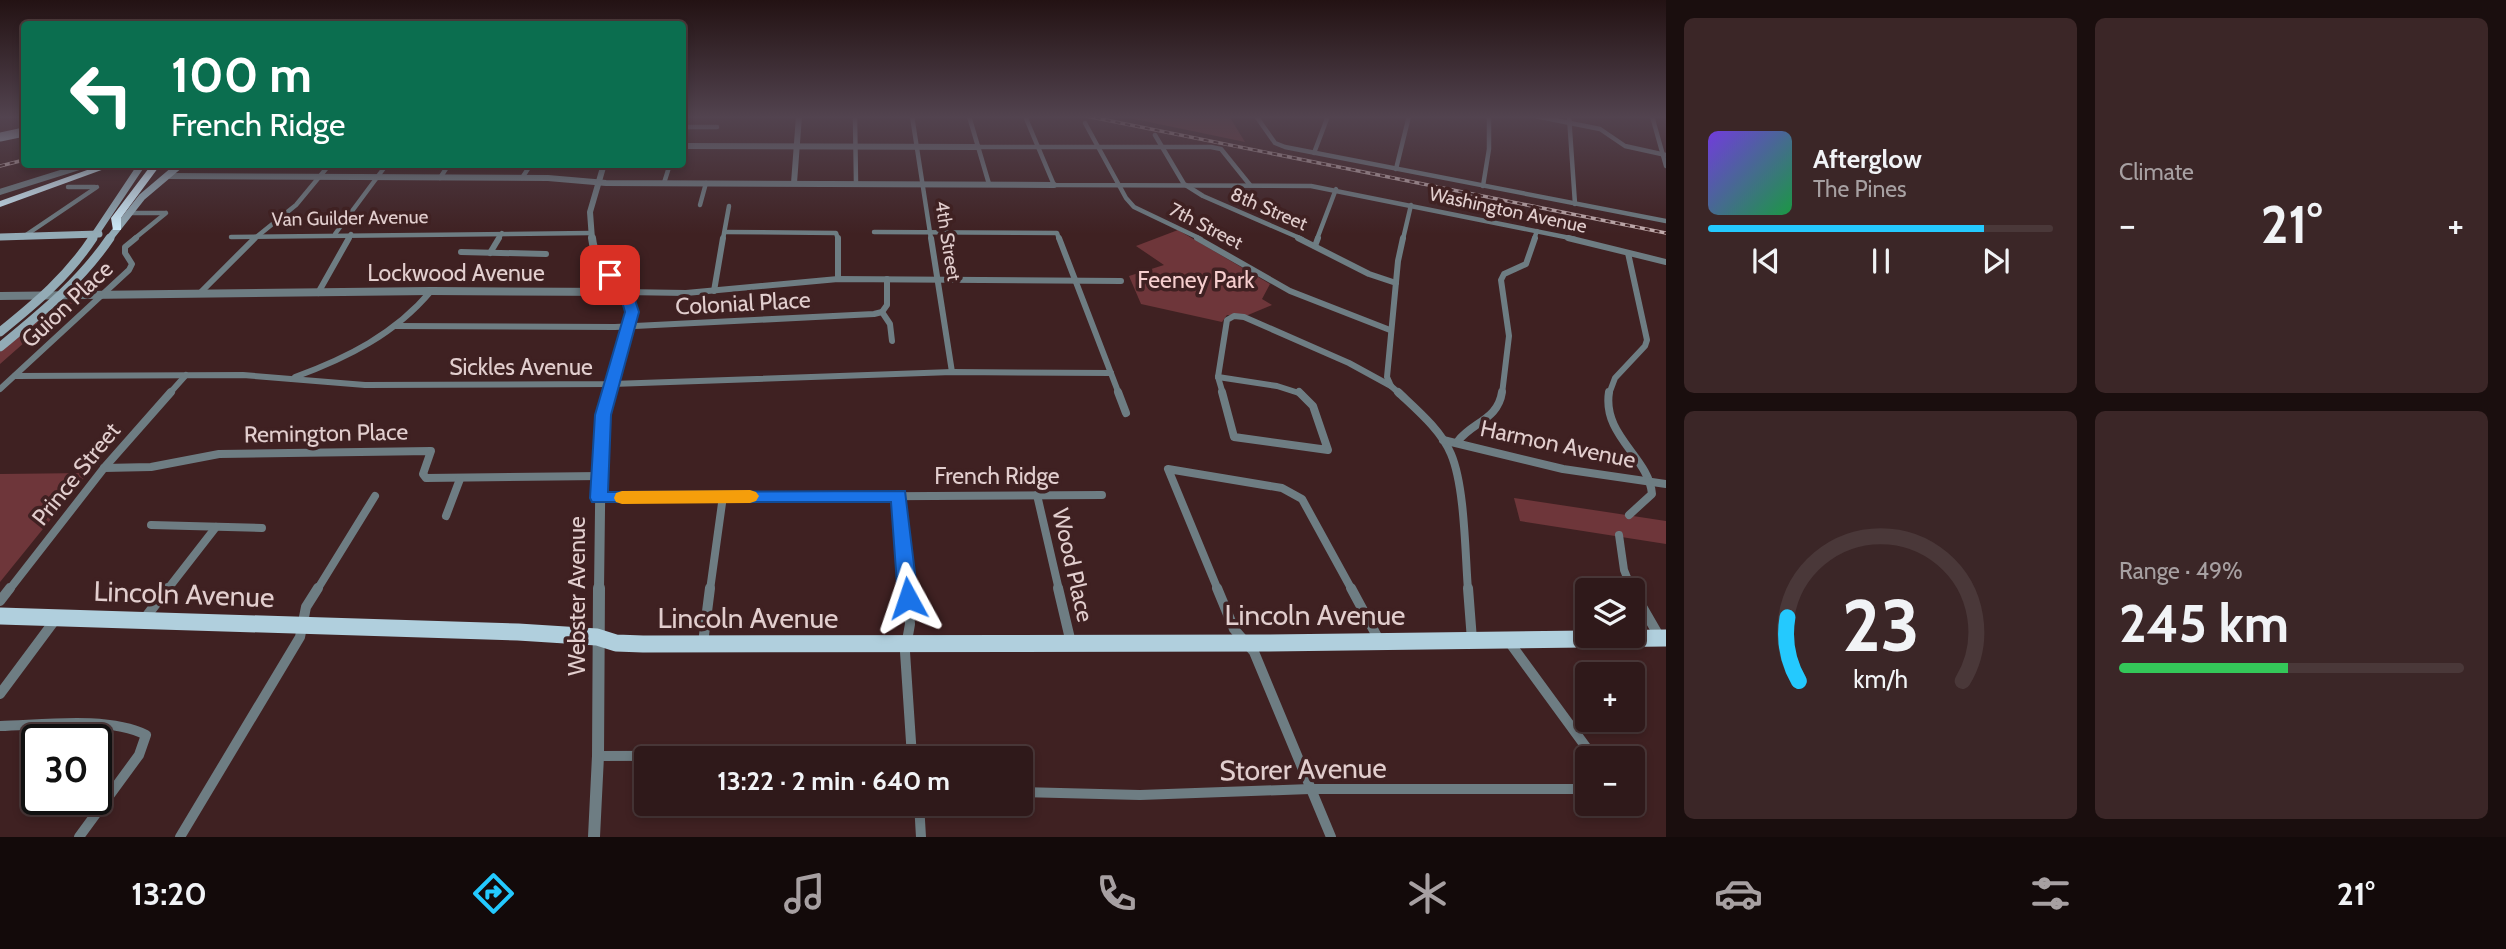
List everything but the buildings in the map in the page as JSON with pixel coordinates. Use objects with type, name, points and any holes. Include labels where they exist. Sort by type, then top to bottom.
[{"type":"highway","points":[[0,201],[89,168]]},
{"type":"highway","points":[[0,201],[102,168]]},
{"type":"highway","points":[[116,230],[116,218],[154,168]]},
{"type":"main road","points":[[0,332],[46,295],[78,261],[139,168]]},
{"type":"main road","points":[[0,347],[62,295],[91,266],[128,213],[142,197],[176,168]]},
{"type":"main road","points":[[0,237],[95,235],[116,230]]},
{"type":"main road","name":"Lincoln Avenue","points":[[0,616],[145,618],[597,637],[616,643],[905,644],[1663,638]]},
{"type":"street","points":[[794,183],[796,155]]},
{"type":"street","points":[[856,183],[857,155]]},
{"type":"street","name":"4th Street","points":[[918,155],[952,372]]},
{"type":"street","points":[[980,155],[989,184]]},
{"type":"street","points":[[1041,155],[1054,185]]},
{"type":"street","name":"7th Street","points":[[1102,155],[1131,204],[1142,212],[1212,245],[1290,291],[1390,330]]},
{"type":"street","name":"8th Street","points":[[1165,155],[1184,184],[1214,202],[1315,246],[1369,274],[1395,283]]},
{"type":"street","points":[[1226,155],[1250,185]]},
{"type":"street","points":[[1325,155],[1666,221]]},
{"type":"street","points":[[1396,169],[1399,155]]},
{"type":"street","points":[[1483,186],[1488,155]]},
{"type":"street","points":[[1572,155],[1575,204]]},
{"type":"street","points":[[0,192],[76,168]]},
{"type":"street","points":[[200,293],[260,235],[296,205],[327,168]]},
{"type":"street","points":[[335,234],[384,168]]},
{"type":"street","points":[[440,178],[446,168]]},
{"type":"street","points":[[522,178],[528,168]]},
{"type":"street","points":[[603,168],[590,212],[591,233],[600,264],[624,292]]},
{"type":"street","points":[[664,183],[669,168]]},
{"type":"street","name":"Washington Avenue","points":[[167,176],[522,178],[599,183],[1280,183],[1336,189],[1537,231],[1666,262]]},
{"type":"street","points":[[700,205],[706,183]]},
{"type":"street","points":[[23,236],[97,187],[68,187]]},
{"type":"street","points":[[1315,246],[1336,189]]},
{"type":"street","points":[[1391,386],[1387,377],[1395,283],[1412,205]]},
{"type":"street","points":[[714,291],[729,206]]},
{"type":"street","name":"Guion Place","points":[[0,389],[132,266],[125,247],[166,213],[128,213]]},
{"type":"street","points":[[1458,442],[1464,433],[1492,415],[1501,399],[1509,336],[1501,280],[1504,274],[1526,264],[1537,231]]},
{"type":"street","points":[[490,253],[503,232]]},
{"type":"street","points":[[725,232],[836,233],[838,279]]},
{"type":"street","points":[[874,232],[1057,233],[1126,413]]},
{"type":"street","name":"Van Guilder Avenue","points":[[260,235],[591,233]]},
{"type":"street","points":[[318,293],[351,234]]},
{"type":"street","points":[[231,237],[260,235]]},
{"type":"street","points":[[461,252],[546,254]]},
{"type":"street","points":[[1628,253],[1647,340],[1646,346],[1614,380],[1607,400],[1613,423],[1650,482],[1652,494],[1629,515]]},
{"type":"street","name":"Lockwood Avenue","points":[[0,296],[714,291],[838,279],[1121,281]]},
{"type":"street","points":[[887,279],[889,299],[882,312],[890,324],[891,341]]},
{"type":"street","points":[[293,378],[343,360],[419,309],[431,291]]},
{"type":"street","name":"Webster Avenue","points":[[594,837],[598,756],[599,498],[603,415],[630,326],[631,308],[624,292]]},
{"type":"street","name":"Colonial Place","points":[[396,326],[630,326],[882,312]]},
{"type":"street","points":[[1218,377],[1292,389],[1304,394],[1314,411],[1328,450],[1234,437],[1218,377],[1226,324],[1230,317],[1244,317],[1349,363],[1391,386],[1429,422],[1451,454],[1461,503],[1472,640]]},
{"type":"street","name":"Sickles Avenue","points":[[15,376],[261,375],[365,385],[612,384],[952,372],[1111,373]]},
{"type":"street","name":"Prince Street","points":[[0,601],[104,468],[186,375]]},
{"type":"street","name":"Harmon Avenue","points":[[1443,440],[1563,469],[1666,484]]},
{"type":"street","name":"Remington Place","points":[[104,468],[151,467],[219,454],[431,451],[423,474],[426,478],[601,476]]},
{"type":"street","points":[[1331,837],[1254,652],[1234,629],[1168,469],[1282,488],[1301,499],[1379,640]]},
{"type":"street","points":[[446,516],[460,479]]},
{"type":"street","name":"Wood Place","points":[[1037,495],[1071,643]]},
{"type":"street","name":"French Ridge","points":[[599,498],[1102,495]]},
{"type":"street","points":[[180,837],[300,637],[300,624],[306,607],[375,496]]},
{"type":"street","points":[[703,643],[723,496]]},
{"type":"street","points":[[899,496],[910,624],[905,644],[911,746]]},
{"type":"street","points":[[151,525],[262,528]]},
{"type":"street","points":[[145,618],[216,527]]},
{"type":"street","points":[[1619,536],[1627,578]]},
{"type":"street","points":[[1645,610],[1663,638]]},
{"type":"street","points":[[0,694],[57,617]]},
{"type":"street","points":[[1508,639],[1585,746]]},
{"type":"street","points":[[0,726],[116,726],[142,730],[146,735],[139,755],[79,837]]},
{"type":"street","points":[[598,756],[634,756]]},
{"type":"street","name":"Storer Avenue","points":[[1033,792],[1140,795],[1310,789],[1575,789]]},
{"type":"street","points":[[920,816],[922,837]]},
{"type":"green space","name":"Feeney Park","points":[[1178,230],[1270,284],[1262,299],[1272,305],[1248,315],[1227,315],[1222,322],[1141,304],[1129,276],[1164,265],[1136,246]]},
{"type":"green space","points":[[78,302],[67,305],[0,364],[0,352],[60,303]]},
{"type":"green space","points":[[88,473],[81,482],[0,582],[0,474]]},
{"type":"green space","points":[[1514,498],[1666,521],[1666,544],[1520,521]]},
{"type":"railway","points":[[1280,155],[1666,233]]},
{"type":"railway","points":[[0,166],[21,161]]},
{"type":"slow traffic","points":[[622,498],[750,496]]},
{"type":"route","points":[[610,275],[628,297],[632,312],[603,415],[599,498],[899,496],[908,598]]}]
